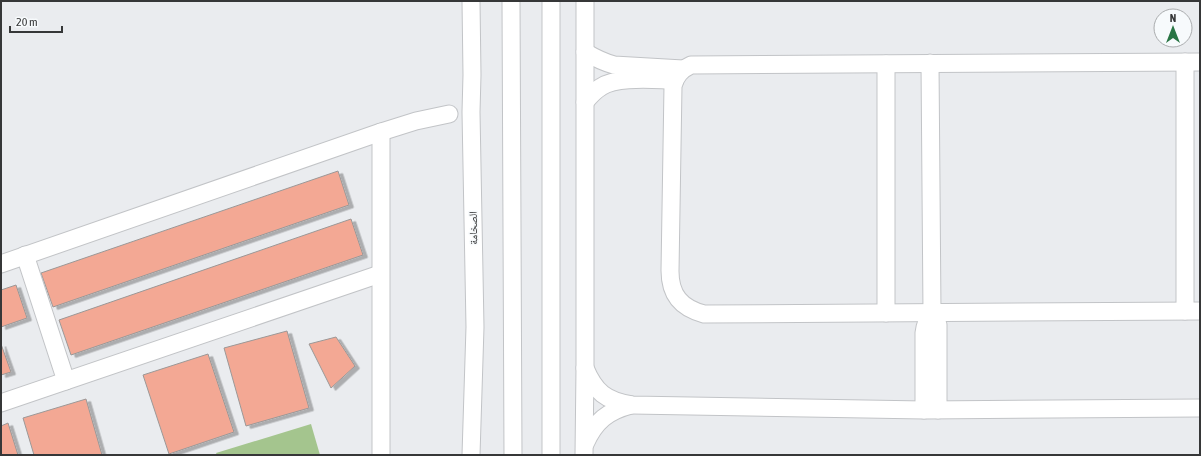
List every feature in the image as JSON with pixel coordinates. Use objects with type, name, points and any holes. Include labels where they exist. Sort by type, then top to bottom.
[{"type":"street","name":"الصخامة","points":[[471,1],[471,112],[475,327],[471,455]]},
{"type":"street","points":[[511,1],[513,455]]},
{"type":"street","points":[[551,1],[551,455]]},
{"type":"street","points":[[584,450],[586,1]]},
{"type":"street","points":[[585,52],[599,60],[614,65],[679,75]]},
{"type":"street","points":[[1193,62],[1193,311],[704,314],[694,312],[685,307],[678,300],[670,281],[673,91],[679,75],[691,65],[1193,62]]},
{"type":"street","points":[[930,63],[932,313],[928,318],[924,333],[931,410]]},
{"type":"street","points":[[886,64],[886,313]]},
{"type":"street","points":[[585,102],[592,93],[602,86],[612,82],[679,75]]},
{"type":"street","points":[[1,264],[381,132],[416,121],[449,114]]},
{"type":"street","points":[[381,132],[381,455]]},
{"type":"street","points":[[25,255],[66,381]]},
{"type":"street","points":[[1,403],[380,274]]},
{"type":"street","points":[[585,368],[590,380],[598,390],[608,398],[619,403],[632,405],[931,410],[1200,408]]},
{"type":"street","points":[[584,450],[592,430],[602,418],[611,412],[632,405]]},
{"type":"green space","points":[[311,424],[320,455],[217,455],[216,453]]},
{"type":"building","points":[[338,171],[349,205],[53,307],[41,273]]},
{"type":"building","points":[[351,219],[363,255],[71,355],[59,320]]},
{"type":"building","points":[[16,285],[27,318],[1,327],[1,290]]},
{"type":"building","points":[[287,331],[309,408],[246,426],[224,348]]},
{"type":"building","points":[[336,337],[355,366],[331,388],[309,344]]},
{"type":"building","points":[[1,344],[11,372],[1,375]]},
{"type":"building","points":[[208,354],[234,432],[169,454],[143,375]]},
{"type":"building","points":[[86,399],[102,455],[34,455],[23,418]]},
{"type":"building","points":[[8,423],[18,455],[1,455],[1,426]]}]
